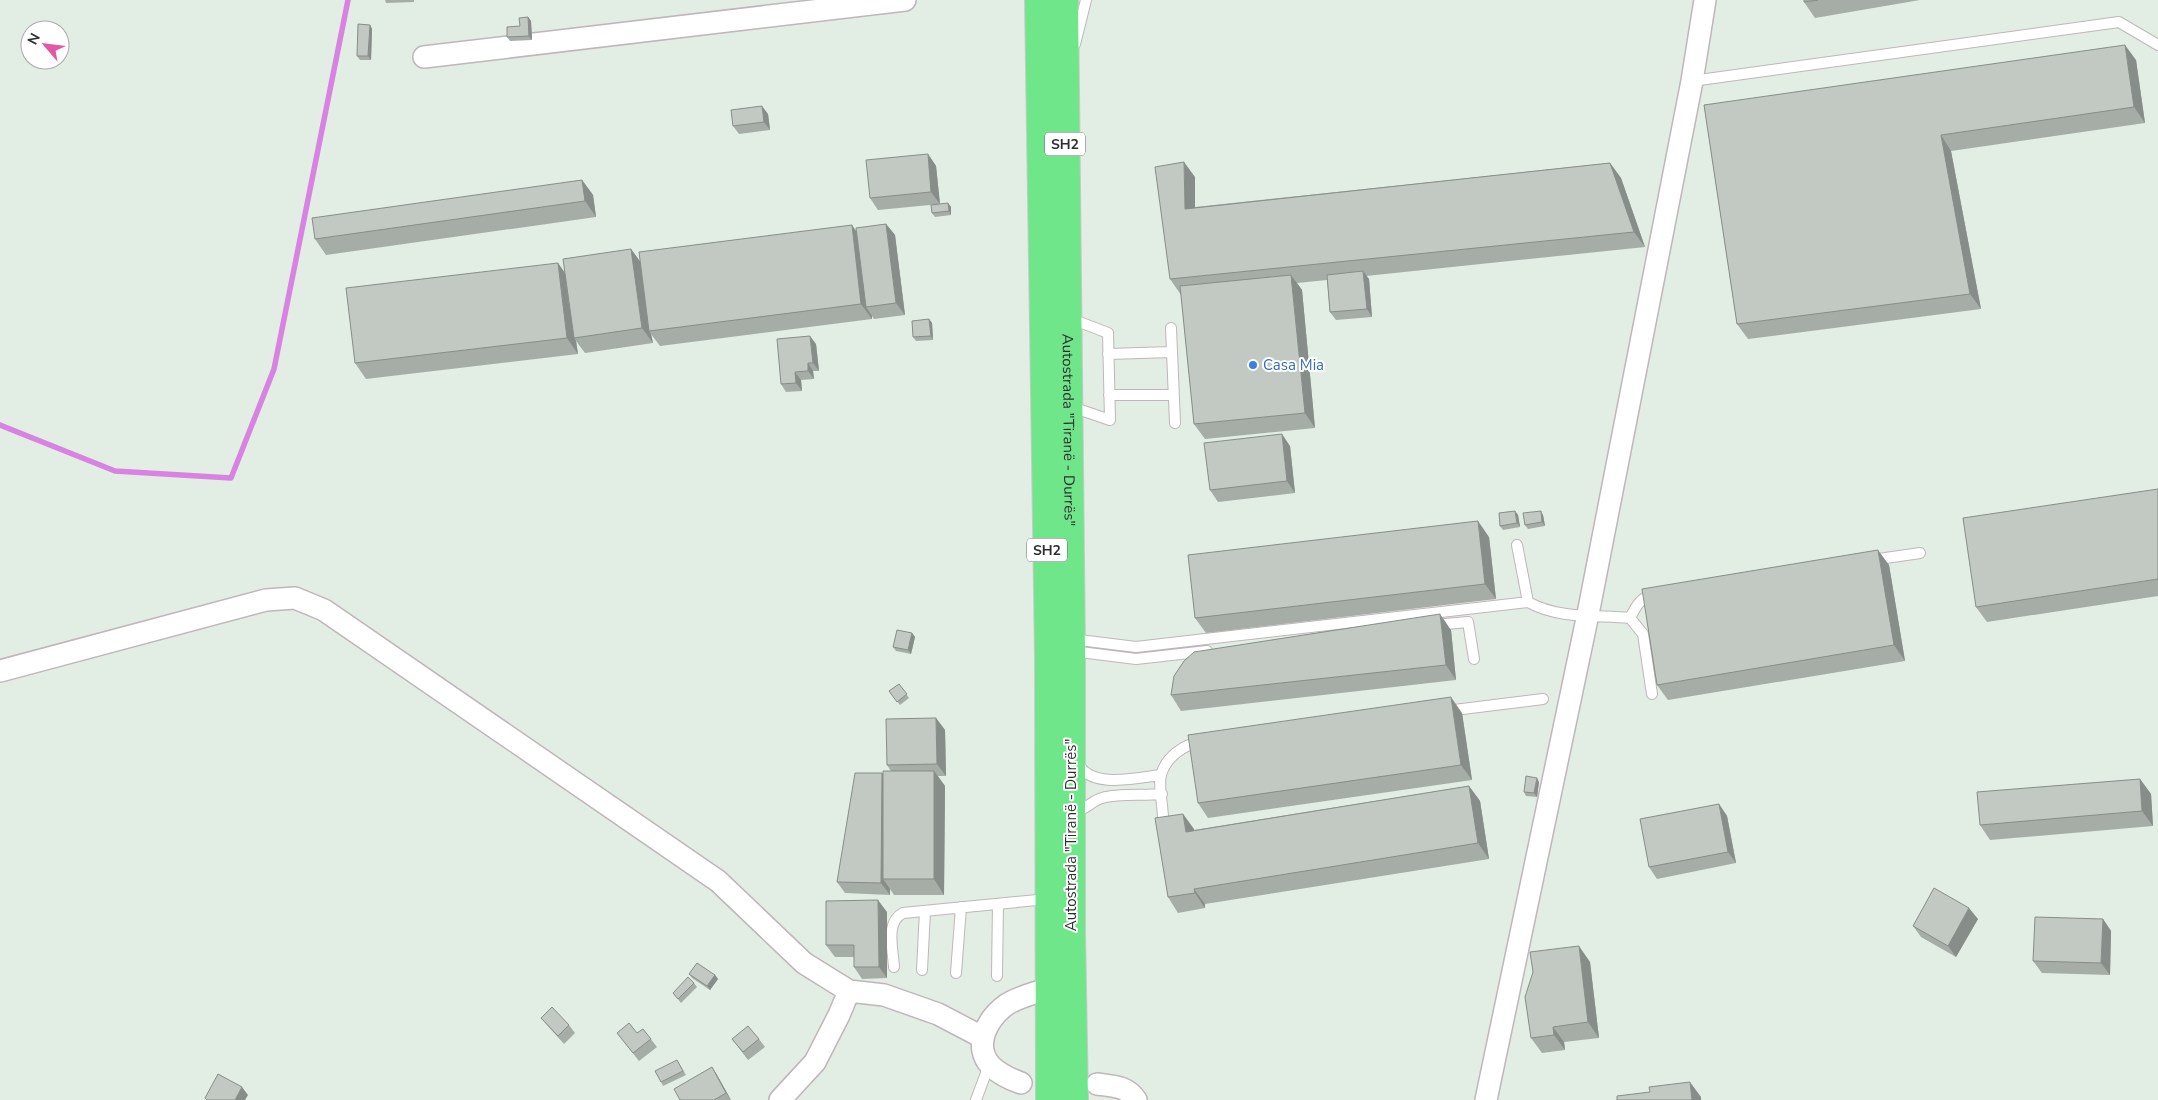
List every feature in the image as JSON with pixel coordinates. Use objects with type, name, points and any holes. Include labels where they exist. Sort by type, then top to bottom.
[{"type":"highway","name":"Autostrada \"Tiranë - Durrës\"","points":[[1039,0],[1048,655],[1050,1100]]},
{"type":"highway","name":"Autostrada \"Tiranë - Durrës\"","points":[[1064,0],[1074,1100]]},
{"type":"street","points":[[424,57],[905,0]]},
{"type":"street","points":[[1486,1100],[1588,614],[1692,81],[1705,0]]},
{"type":"street","points":[[0,671],[266,600],[296,598],[324,610],[718,882],[804,963],[849,991],[884,995],[938,1014],[982,1037]]},
{"type":"street","points":[[1021,1084],[1004,1077],[990,1064],[983,1050],[982,1037],[991,1018],[1007,1004],[1049,988]]},
{"type":"street","points":[[780,1100],[815,1062],[840,1015],[849,991]]},
{"type":"street","points":[[1097,1084],[1120,1087],[1131,1093],[1136,1100]]},
{"type":"lane","points":[[1064,81],[1086,0]]},
{"type":"lane","points":[[1692,81],[2119,22],[2158,45]]},
{"type":"lane","points":[[1067,317],[1108,332],[1110,420],[1068,406]]},
{"type":"lane","points":[[1171,328],[1175,423]]},
{"type":"lane","points":[[1108,354],[1172,352]]},
{"type":"lane","points":[[1110,395],[1174,395]]},
{"type":"lane","points":[[1517,545],[1528,602]]},
{"type":"lane","points":[[1861,562],[1920,553]]},
{"type":"lane","points":[[1630,618],[1639,601],[1648,595],[1663,591]]},
{"type":"lane","points":[[1071,645],[1136,647],[1528,602],[1540,609],[1555,614],[1588,614],[1630,618],[1643,634],[1652,694]]},
{"type":"lane","points":[[1429,626],[1468,622],[1474,659]]},
{"type":"lane","points":[[1071,645],[1136,659],[1214,650]]},
{"type":"lane","points":[[1436,713],[1543,699]]},
{"type":"lane","points":[[1164,818],[1160,776],[1169,761],[1179,750],[1191,743],[1210,740]]},
{"type":"lane","points":[[1070,743],[1079,766],[1092,776],[1106,781],[1160,776]]},
{"type":"lane","points":[[1070,811],[1082,811],[1092,802],[1103,798],[1162,794]]},
{"type":"lane","points":[[894,967],[892,923],[896,916],[903,913],[925,910],[1049,898]]},
{"type":"lane","points":[[997,976],[998,904]]},
{"type":"lane","points":[[956,974],[961,907]]},
{"type":"lane","points":[[922,970],[925,910]]},
{"type":"lane","points":[[976,1100],[990,1064]]},
{"type":"building","points":[[528,17],[529,36],[507,37],[507,27],[520,26],[519,18]]},
{"type":"building","points":[[358,24],[370,25],[368,56],[357,56]]},
{"type":"building","points":[[2125,45],[2134,107],[1941,135],[1970,294],[1737,324],[1704,105]]},
{"type":"building","points":[[762,106],[764,122],[733,126],[731,110]]},
{"type":"building","points":[[928,154],[931,192],[870,198],[866,160]]},
{"type":"building","points":[[1184,162],[1185,209],[1610,163],[1634,232],[1170,279],[1155,167]]},
{"type":"building","points":[[582,180],[585,201],[315,239],[312,218]]},
{"type":"building","points":[[948,203],[949,211],[932,213],[931,205]]},
{"type":"building","points":[[886,224],[896,303],[866,307],[856,228]]},
{"type":"building","points":[[852,225],[861,304],[649,331],[639,252]]},
{"type":"building","points":[[631,249],[642,328],[574,338],[563,259]]},
{"type":"building","points":[[558,263],[567,338],[355,363],[346,288]]},
{"type":"building","points":[[1363,271],[1367,309],[1330,312],[1327,275]]},
{"type":"building","name":"Casa Mia","points":[[1291,275],[1305,413],[1194,424],[1180,286]]},
{"type":"building","points":[[929,319],[931,336],[913,337],[912,321]]},
{"type":"building","points":[[810,336],[813,363],[808,363],[808,371],[795,372],[796,383],[781,384],[777,339]]},
{"type":"building","points":[[1282,434],[1287,481],[1210,490],[1204,443]]},
{"type":"building","points":[[2158,489],[2158,579],[1976,607],[1963,518]]},
{"type":"building","points":[[1515,511],[1517,523],[1500,526],[1499,513]]},
{"type":"building","points":[[1541,511],[1542,522],[1525,525],[1523,513]]},
{"type":"building","points":[[1478,521],[1485,584],[1195,618],[1188,555]]},
{"type":"building","points":[[1878,550],[1894,645],[1657,685],[1642,589]]},
{"type":"building","points":[[1440,614],[1446,665],[1171,695],[1174,676],[1184,661],[1194,652]]},
{"type":"building","points":[[897,630],[912,633],[908,650],[893,647]]},
{"type":"building","points":[[899,684],[907,694],[897,702],[889,691]]},
{"type":"building","points":[[1451,697],[1461,765],[1198,803],[1188,735]]},
{"type":"building","points":[[936,718],[937,764],[887,765],[886,719]]},
{"type":"building","points":[[883,771],[934,771],[934,879],[883,879]]},
{"type":"building","points":[[855,773],[882,773],[881,883],[837,882]]},
{"type":"building","points":[[1526,776],[1537,778],[1534,793],[1524,792]]},
{"type":"building","points":[[2140,779],[2142,811],[1980,825],[1977,792]]},
{"type":"building","points":[[1469,786],[1478,843],[1194,889],[1195,893],[1168,897],[1155,818],[1183,814],[1186,832]]},
{"type":"building","points":[[1719,804],[1728,852],[1649,867],[1640,819]]},
{"type":"building","points":[[1934,888],[1969,908],[1948,946],[1913,926]]},
{"type":"building","points":[[878,900],[879,967],[854,967],[854,945],[826,945],[826,901]]},
{"type":"building","points":[[2035,917],[2103,919],[2101,963],[2033,961]]},
{"type":"building","points":[[1579,946],[1588,1022],[1553,1027],[1554,1035],[1531,1038],[1525,997],[1533,972],[1530,952]]},
{"type":"building","points":[[697,963],[715,975],[707,986],[689,974]]},
{"type":"building","points":[[688,977],[694,983],[678,999],[673,993]]},
{"type":"building","points":[[552,1007],[569,1025],[558,1036],[541,1018]]},
{"type":"building","points":[[629,1023],[637,1033],[643,1029],[651,1039],[633,1053],[617,1033]]},
{"type":"building","points":[[748,1026],[759,1039],[743,1052],[732,1039]]},
{"type":"building","points":[[677,1060],[683,1071],[661,1082],[655,1071]]},
{"type":"building","points":[[712,1067],[726,1093],[714,1100],[680,1100],[674,1089]]},
{"type":"building","points":[[218,1074],[242,1087],[235,1100],[207,1100],[205,1098]]},
{"type":"building","points":[[1690,1082],[1692,1100],[1617,1100],[1617,1096],[1650,1092],[1649,1087]]},
{"type":"waterway","points":[[0,425],[115,471],[231,478],[274,369],[348,0]]},
{"type":"place","name":"Casa Mia","points":[[1253,365]]}]
